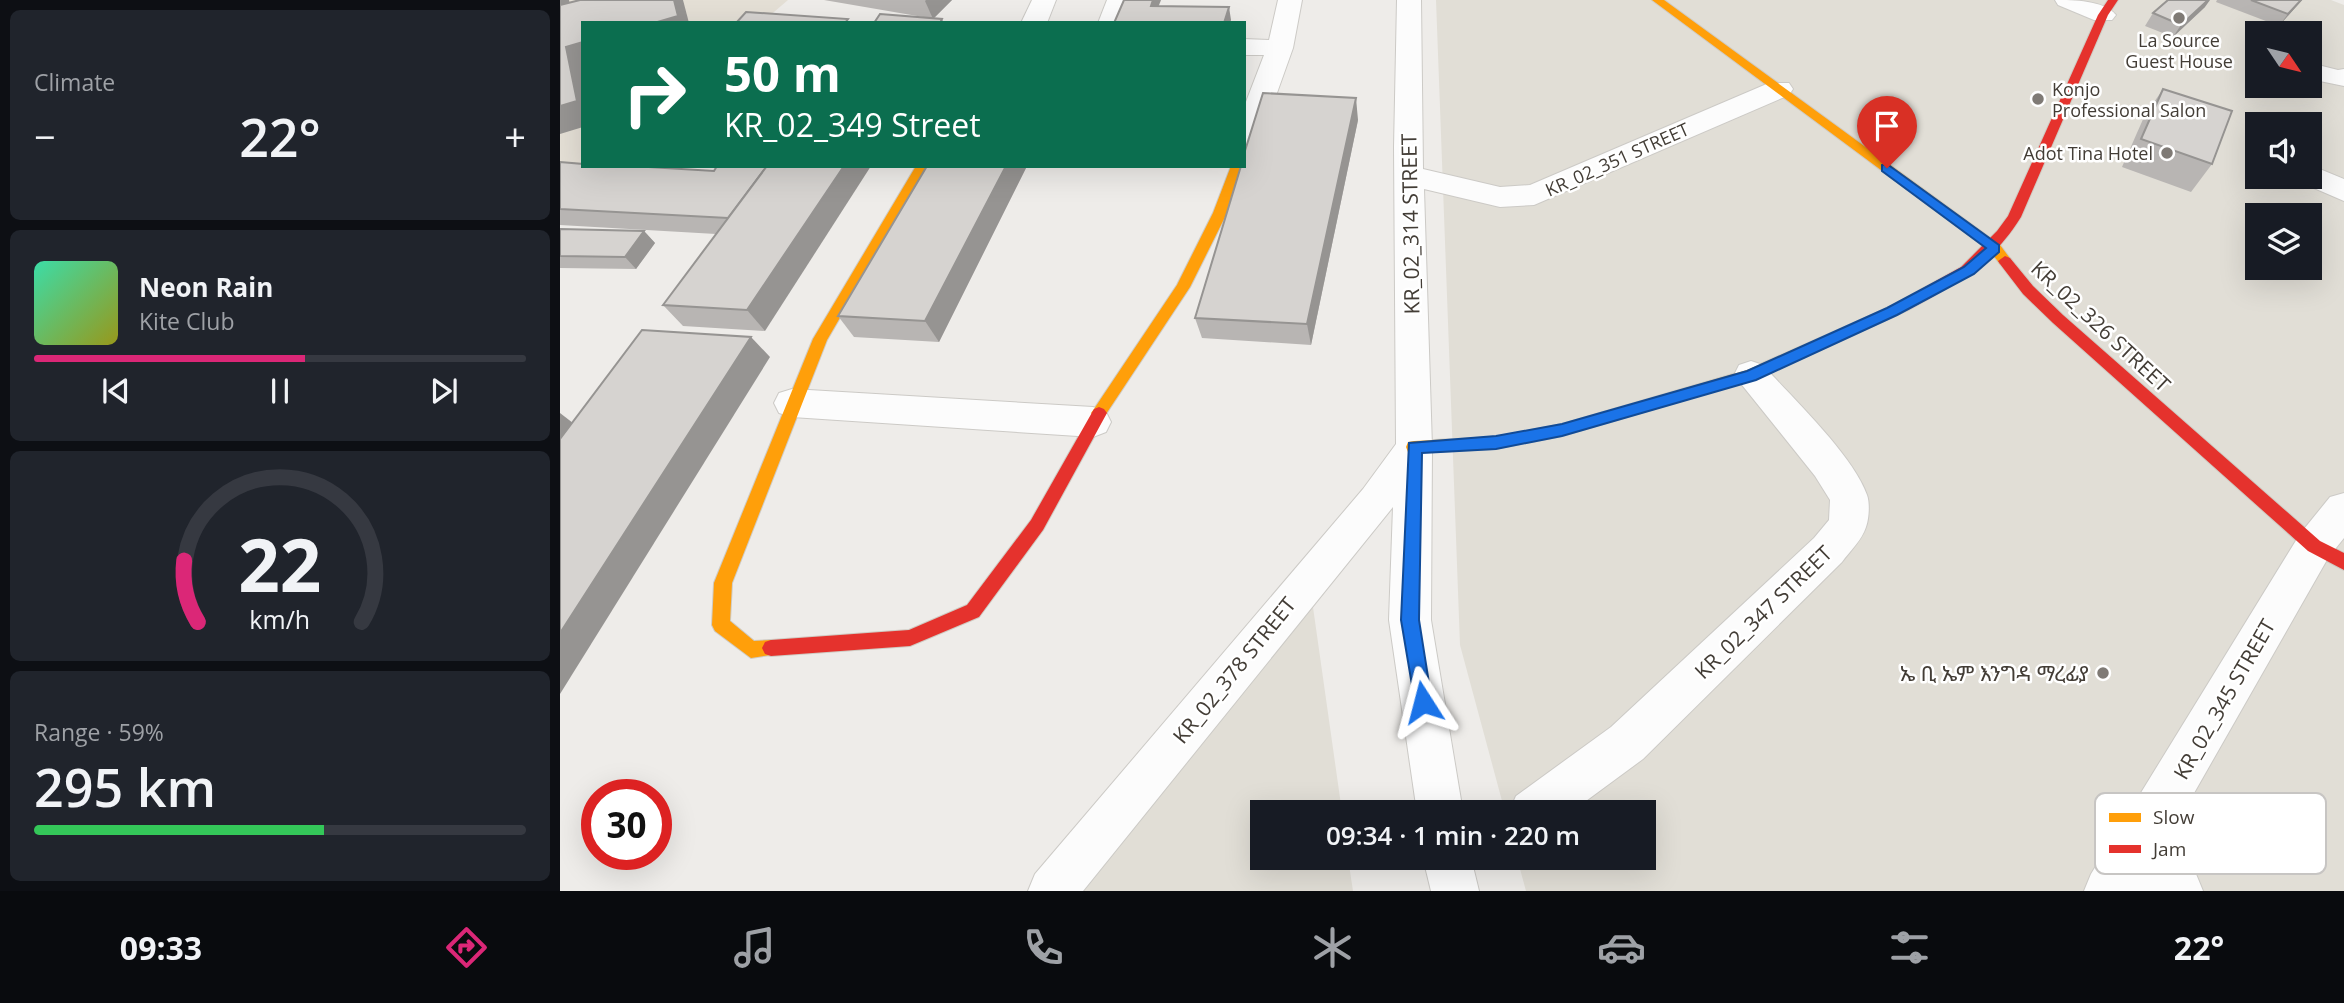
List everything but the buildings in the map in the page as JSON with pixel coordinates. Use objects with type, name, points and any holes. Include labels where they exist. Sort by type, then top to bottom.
[{"type":"street","points":[[1035,21],[1044,0]]},
{"type":"street","points":[[1112,21],[1119,0]]},
{"type":"street","points":[[1246,141],[1280,48],[1290,0]]},
{"type":"street","name":"KR_02_314 STREET","points":[[1409,0],[1414,447],[1410,620],[1438,800]]},
{"type":"street","name":"KR_02_326 STREET","points":[[1657,0],[1995,248],[2028,290],[2058,319],[2329,554]]},
{"type":"street","points":[[1414,447],[1496,443],[1562,430],[1751,376],[1892,312],[1969,270],[1995,248],[2014,217],[2108,8],[2067,0]]},
{"type":"street","points":[[1246,47],[1280,48]]},
{"type":"street","points":[[2322,74],[2339,79],[2344,77]]},
{"type":"street","name":"KR_02_351 STREET","points":[[1409,176],[1500,197],[1534,195],[1779,89]]},
{"type":"street","points":[[921,168],[820,339],[792,403],[723,583],[721,625],[751,650],[910,638],[973,611],[1037,525],[1093,422],[1183,286],[1220,213],[1236,168]]},
{"type":"street","points":[[2322,181],[2344,191]]},
{"type":"street","name":"KR_02_347 STREET","points":[[1549,800],[1627,743],[1828,550],[1848,525],[1849,498],[1828,465],[1751,376]]},
{"type":"street","points":[[792,403],[1093,422]]},
{"type":"street","name":"KR_02_378 STREET","points":[[1052,891],[1377,500],[1414,447]]},
{"type":"street","name":"KR_02_345 STREET","points":[[2173,793],[2329,554],[2344,509]]},
{"type":"street","points":[[2119,875],[2179,891]]},
{"type":"shaded area","points":[[560,0],[788,0],[763,21],[581,21],[581,168],[560,196]]},
{"type":"shaded area","points":[[1436,0],[2331,0],[2344,5],[2344,891],[1526,891],[1520,870],[1656,870],[1656,800],[1502,800],[1460,645]]},
{"type":"shaded area","points":[[1310,586],[1340,800],[1250,800],[1250,870],[1350,870],[1353,891],[1047,891]]},
{"type":"traffic: slow","points":[[1657,0],[1995,248],[2005,261]]},
{"type":"traffic: slow","points":[[771,648],[751,650],[721,625],[723,583],[820,339],[921,168]]},
{"type":"traffic: slow","points":[[1099,413],[1183,287],[1220,213],[1236,168]]},
{"type":"traffic: slow","points":[[1414,447],[1495,443],[1562,430],[1751,375],[1903,306]]},
{"type":"traffic: jam","points":[[1903,306],[1938,288],[1979,261],[2002,235],[2014,217],[2103,15],[2113,0]]},
{"type":"traffic: jam","points":[[2005,261],[2028,290],[2058,319],[2314,546],[2344,562]]},
{"type":"traffic: jam","points":[[771,648],[910,638],[973,611],[1037,525],[1099,413]]},
{"type":"place","name":"La Source Guest House","points":[[2179,18]]},
{"type":"place","name":"Konjo Professional Salon","points":[[2038,99]]},
{"type":"place","name":"Adot Tina Hotel","points":[[2167,153]]},
{"type":"place","name":"ኤ ቢ ኤም እንግዳ ማረፊያ","points":[[2103,673]]},
{"type":"route","points":[[1423,702],[1410,620],[1414,447],[1496,443],[1562,430],[1751,376],[1892,312],[1969,270],[1995,248],[1887,168]]}]
